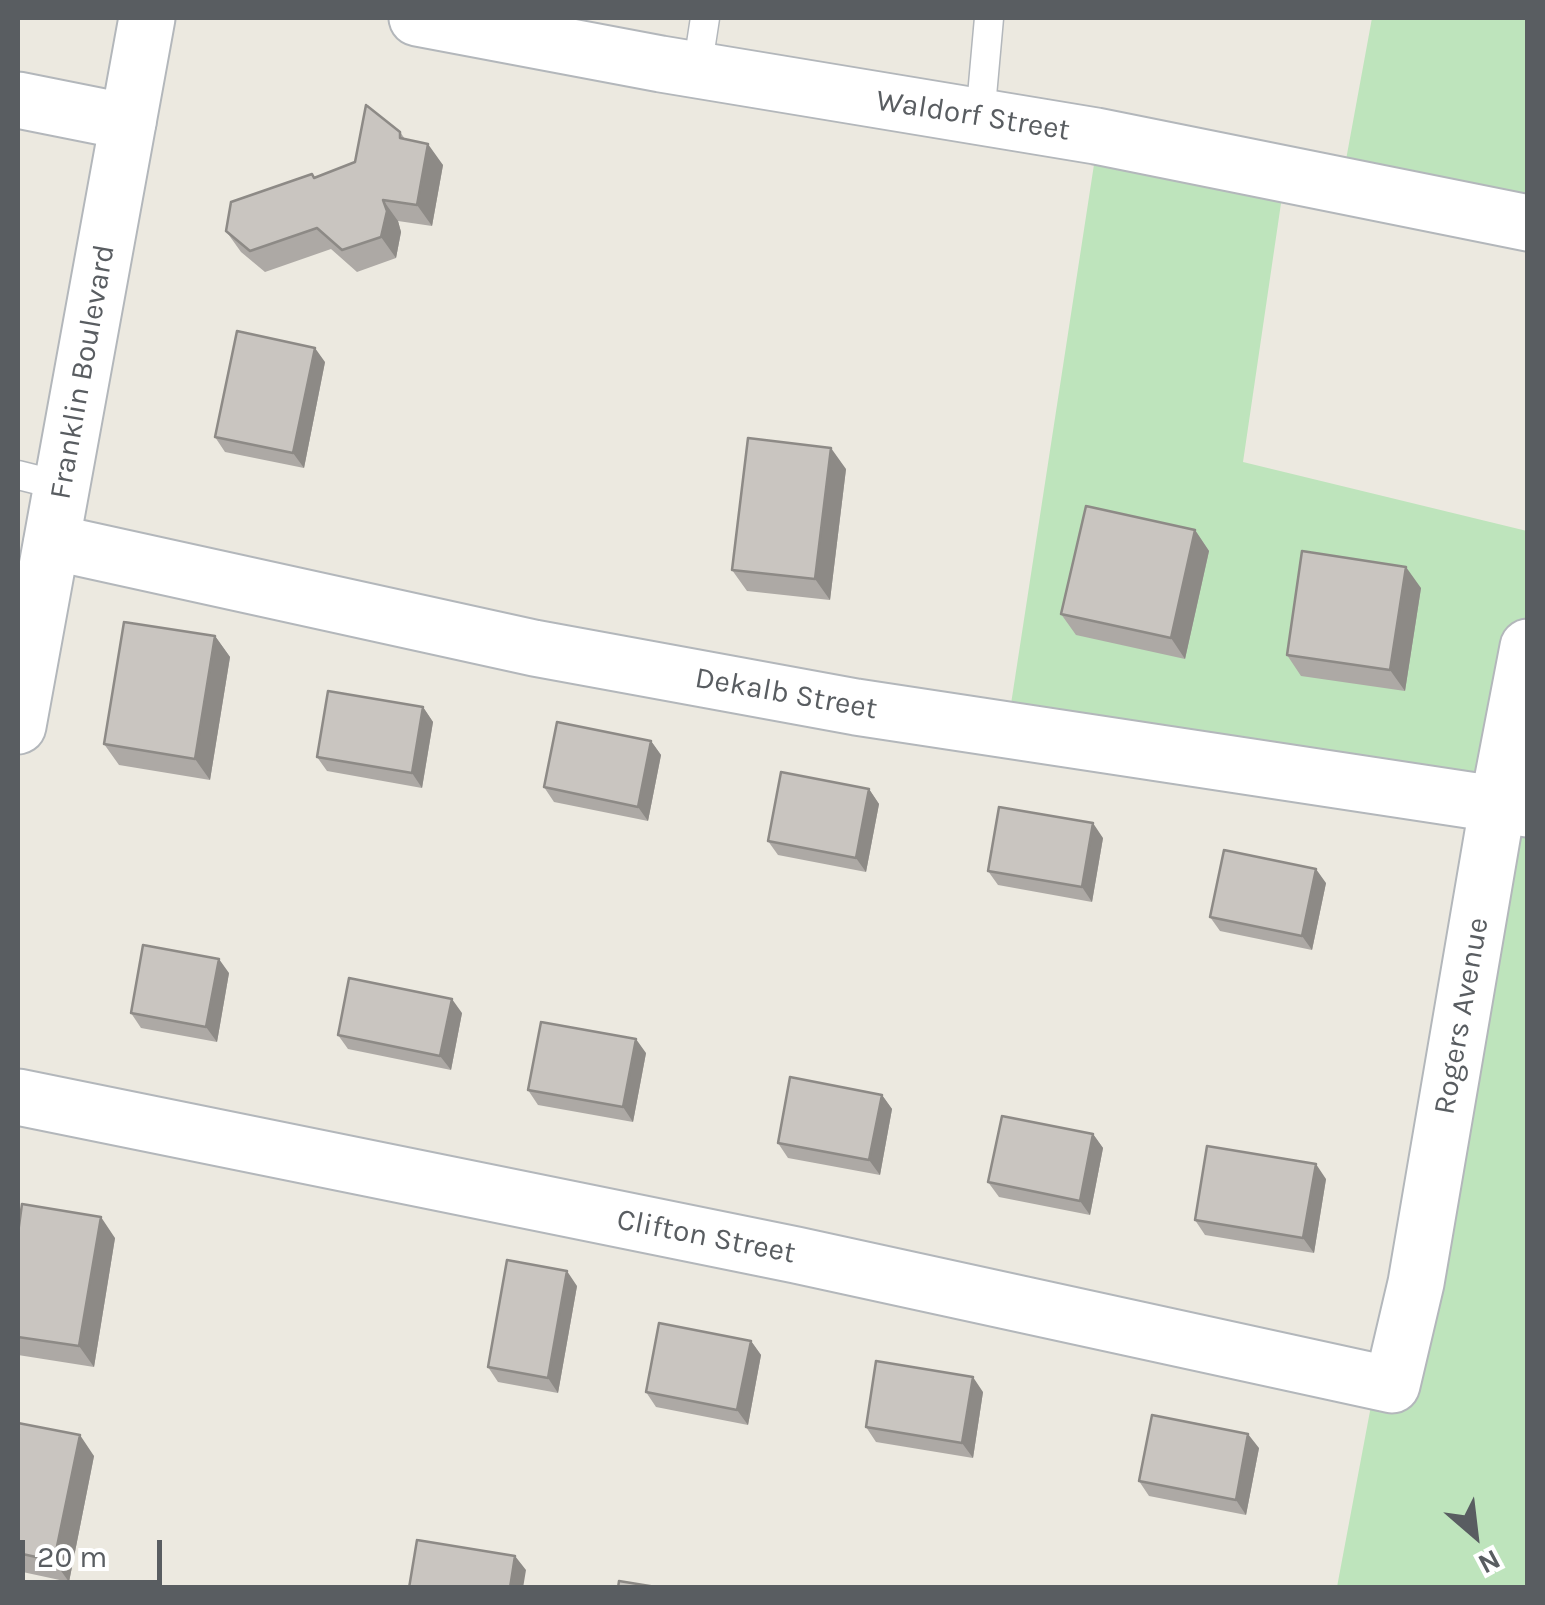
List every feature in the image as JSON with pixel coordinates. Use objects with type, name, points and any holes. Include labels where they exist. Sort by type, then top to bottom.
[{"type":"street","name":"Franklin Boulevard","points":[[18,726],[52,542],[40,481],[128,122],[148,18]]},
{"type":"street","name":"Waldorf Street","points":[[418,18],[697,70],[1096,136],[1528,222]]},
{"type":"street","points":[[18,100],[128,122]]},
{"type":"street","name":"Dekalb Street","points":[[52,542],[534,648],[837,704],[1513,806]]},
{"type":"street","name":"Rogers Avenue","points":[[1392,1384],[1513,806],[1528,647]]},
{"type":"street","name":"Clifton Street","points":[[18,1097],[796,1255],[1392,1384]]},
{"type":"lane","points":[[697,70],[705,18]]},
{"type":"lane","points":[[980,118],[989,18]]},
{"type":"green space","points":[[1372,18],[1527,18],[1527,218],[1341,187]]},
{"type":"green space","points":[[1097,145],[1284,183],[1243,462],[1527,531],[1527,1587],[1337,1587],[1479,830],[1007,730]]},
{"type":"building","points":[[366,105],[400,132],[400,138],[428,144],[417,205],[383,200],[387,211],[381,237],[342,250],[317,228],[250,251],[226,231],[231,202],[355,162]]},
{"type":"building","points":[[237,331],[315,348],[293,453],[215,437]]},
{"type":"building","points":[[748,438],[831,448],[815,579],[732,570]]},
{"type":"building","points":[[1086,506],[1195,530],[1171,638],[1061,614]]},
{"type":"building","points":[[1302,551],[1406,567],[1390,670],[1287,655]]},
{"type":"building","points":[[124,622],[215,636],[195,759],[104,744]]},
{"type":"building","points":[[328,691],[423,707],[412,773],[317,757]]},
{"type":"building","points":[[557,722],[651,741],[638,807],[544,787]]},
{"type":"building","points":[[781,772],[869,789],[856,858],[768,841]]},
{"type":"building","points":[[999,807],[1093,823],[1082,887],[988,871]]},
{"type":"building","points":[[1224,850],[1316,869],[1302,936],[1210,917]]},
{"type":"building","points":[[143,945],[219,959],[206,1027],[131,1013]]},
{"type":"building","points":[[349,978],[452,999],[440,1056],[338,1035]]},
{"type":"building","points":[[541,1022],[636,1039],[623,1107],[528,1090]]},
{"type":"building","points":[[790,1077],[882,1095],[869,1160],[778,1143]]},
{"type":"building","points":[[1002,1116],[1093,1134],[1080,1201],[988,1182]]},
{"type":"building","points":[[1207,1146],[1316,1164],[1303,1238],[1195,1220]]},
{"type":"building","points":[[22,1204],[101,1217],[79,1346],[18,1337],[18,1233]]},
{"type":"building","points":[[507,1260],[567,1271],[548,1378],[488,1367]]},
{"type":"building","points":[[659,1323],[751,1341],[737,1410],[646,1392]]},
{"type":"building","points":[[876,1361],[973,1377],[962,1443],[866,1427]]},
{"type":"building","points":[[1152,1415],[1248,1434],[1236,1500],[1139,1481]]},
{"type":"building","points":[[18,1423],[80,1435],[54,1561],[18,1553]]},
{"type":"building","points":[[417,1540],[515,1556],[510,1588],[409,1588]]},
{"type":"building","points":[[619,1581],[662,1588],[618,1588]]}]
